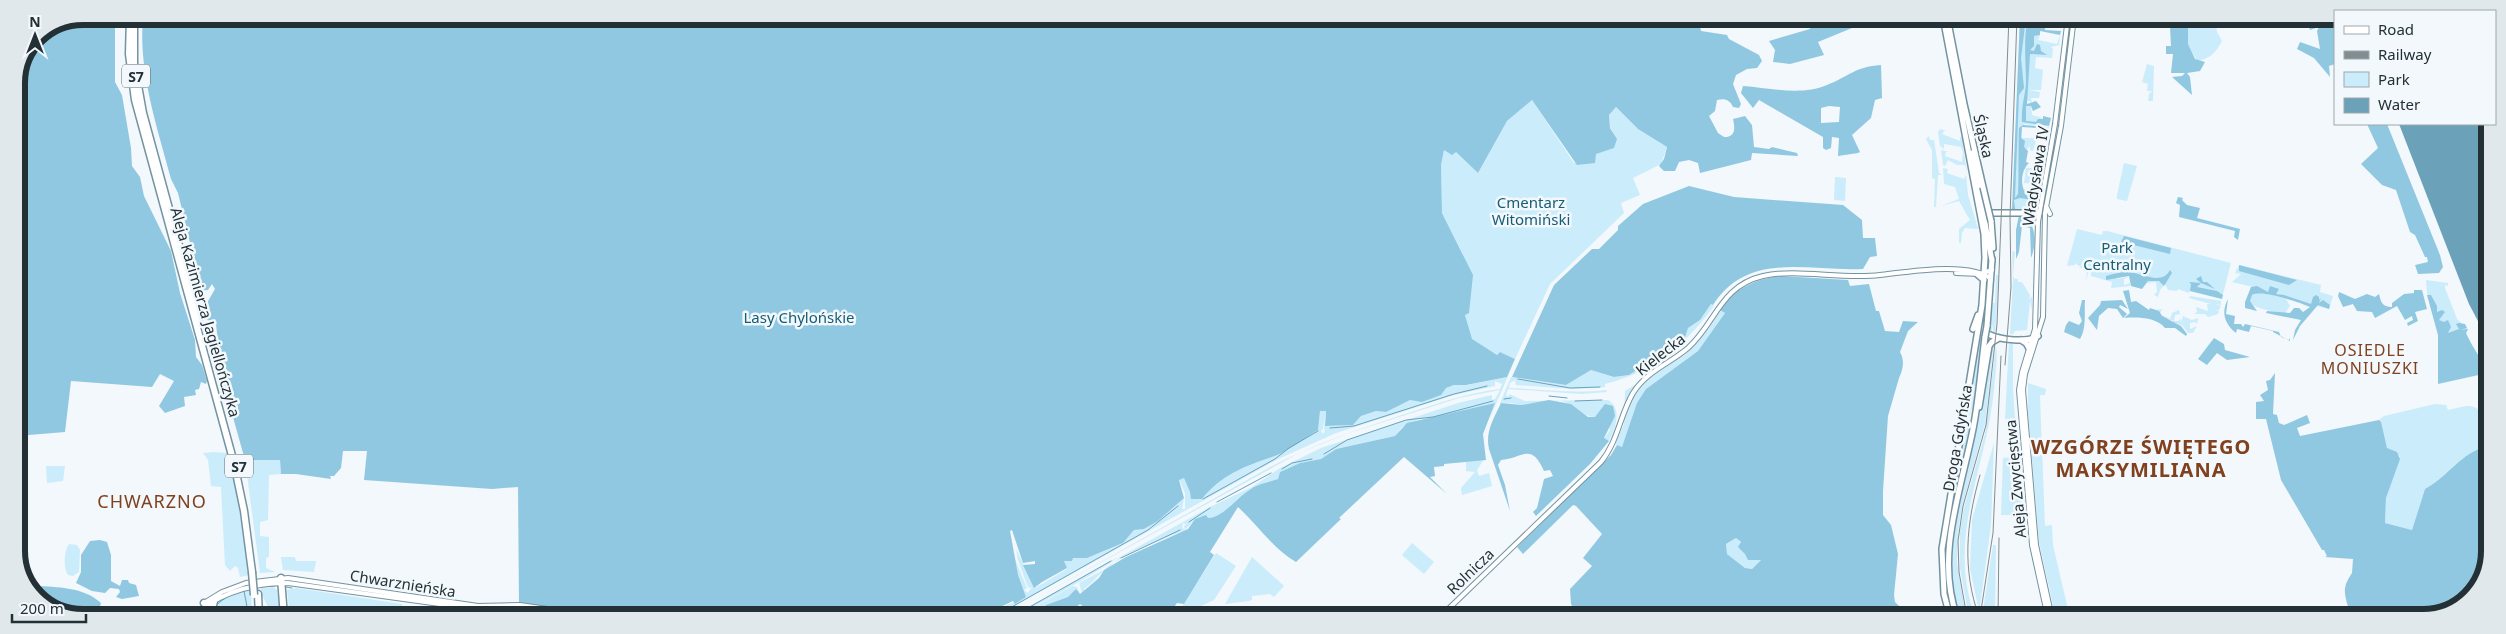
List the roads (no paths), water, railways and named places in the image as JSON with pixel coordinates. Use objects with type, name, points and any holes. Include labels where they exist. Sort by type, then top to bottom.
[{"type":"highway","name":"Aleja Kazimierza Jagiellończyka","points":[[129,25],[132,80],[141,128],[205,344]]},
{"type":"highway","name":"Aleja Kazimierza Jagiellończyka","points":[[134,25],[134,63],[141,106],[241,476],[258,609]]},
{"type":"highway","points":[[281,580],[283,609]]},
{"type":"highway","name":"Aleja Kazimierza Jagiellończyka","points":[[255,609],[256,595]]},
{"type":"highway","points":[[211,609],[208,606],[214,601]]},
{"type":"main road","name":"Śląska","points":[[1945,25],[1982,217]]},
{"type":"main road","name":"Śląska","points":[[1949,25],[1966,114],[1991,221],[1993,238],[1992,260]]},
{"type":"main road","name":"Władysława IV","points":[[2036,338],[2043,318],[2045,213],[2067,25]]},
{"type":"main road","name":"Władysława IV","points":[[2036,338],[2036,280],[2046,206],[2061,126],[2073,25]]},
{"type":"main road","points":[[1966,114],[1981,199],[1982,217],[1992,260]]},
{"type":"main road","points":[[1981,199],[1994,211]]},
{"type":"main road","points":[[1982,217],[1994,211],[2045,213]]},
{"type":"main road","name":"Droga Gdyńska","points":[[1948,609],[1941,572],[1942,549],[1981,314],[1985,273],[1985,240],[1982,217]]},
{"type":"main road","name":"Droga Gdyńska","points":[[1955,609],[1949,584],[1948,550],[1975,415],[1987,336],[1985,327],[1992,279],[1992,260]]},
{"type":"main road","name":"Kielecka","points":[[1517,542],[1601,462],[1613,445],[1627,406],[1636,389],[1654,370],[1691,345],[1721,303],[1736,289],[1757,278],[1777,274],[1868,277],[1929,270],[1985,273]]},
{"type":"main road","name":"Kielecka","points":[[1929,270],[1977,274],[1992,270]]},
{"type":"main road","points":[[1985,273],[1992,279]]},
{"type":"main road","points":[[1977,274],[1984,280]]},
{"type":"main road","points":[[2036,280],[2043,282]]},
{"type":"main road","points":[[1973,329],[1982,305]]},
{"type":"main road","points":[[1981,314],[1985,327]]},
{"type":"main road","points":[[1987,336],[2018,339],[2036,338]]},
{"type":"main road","points":[[1975,415],[1982,394],[1989,346],[1999,338]]},
{"type":"main road","name":"Aleja Zwycięstwa","points":[[2036,338],[2020,378],[2019,396],[2032,545],[2048,609]]},
{"type":"main road","name":"Aleja Zwycięstwa","points":[[2036,338],[2025,374],[2023,397],[2036,545],[2048,609]]},
{"type":"main road","points":[[2018,339],[2026,343],[2030,350]]},
{"type":"main road","name":"Rolnicza","points":[[1448,609],[1517,542]]},
{"type":"main road","name":"Chwarznieńska","points":[[214,601],[241,589],[281,580],[476,609]]},
{"type":"main road","name":"Chwarznieńska","points":[[208,606],[239,585],[281,580],[478,606],[524,606],[545,609]]},
{"type":"main road","points":[[1936,582],[1944,594]]},
{"type":"water","points":[[2399,125],[2481,125],[2481,327],[2469,304]]},
{"type":"waterway","points":[[1518,379],[1570,388],[1600,387]]},
{"type":"waterway","points":[[1330,428],[1354,426],[1454,394],[1487,386]]},
{"type":"waterway","points":[[1549,396],[1567,398]]},
{"type":"waterway","points":[[1504,399],[1511,398]]},
{"type":"waterway","points":[[1575,401],[1602,400]]},
{"type":"waterway","points":[[1324,454],[1347,440],[1406,420],[1433,417],[1493,401]]},
{"type":"waterway","points":[[1203,499],[1275,459],[1289,448],[1318,431]]},
{"type":"waterway","points":[[1282,469],[1292,463],[1312,459]]},
{"type":"waterway","points":[[1217,502],[1271,473]]},
{"type":"waterway","points":[[1008,609],[1148,530],[1178,506]]},
{"type":"waterway","points":[[1189,522],[1210,508]]},
{"type":"waterway","points":[[1121,558],[1180,530]]},
{"type":"waterway","points":[[1026,609],[1111,561]]},
{"type":"waterway","points":[[260,587],[275,586]]},
{"type":"waterway","points":[[286,587],[292,588]]},
{"type":"waterway","points":[[234,593],[248,590]]},
{"type":"waterway","points":[[244,591],[247,609]]},
{"type":"waterway","points":[[216,609],[216,605],[228,596]]},
{"type":"railway","points":[[1966,609],[1959,572],[1958,541],[1963,506],[1986,425],[1997,324],[2009,25]]},
{"type":"railway","points":[[2005,365],[2011,287],[2010,217],[2017,25]]},
{"type":"railway","points":[[1981,609],[1993,533],[2001,356]]},
{"type":"railway","points":[[1977,609],[1970,581],[1968,546],[1975,493],[1980,475]]},
{"type":"railway","points":[[1998,609],[1999,538]]},
{"type":"district","name":"OSIEDLE MONIUSZKI","points":[[2370,359]]},
{"type":"district","name":"WZGÓRZE ŚWIĘTEGO MAKSYMILIANA","points":[[2141,458]]},
{"type":"district","name":"CHWARZNO","points":[[152,501]]},
{"type":"park label","name":"Cmentarz Witomiński","points":[[1531,210]]},
{"type":"park label","name":"Park Centralny","points":[[2117,256]]},
{"type":"park label","name":"Lasy Chylońskie","points":[[799,317]]}]
